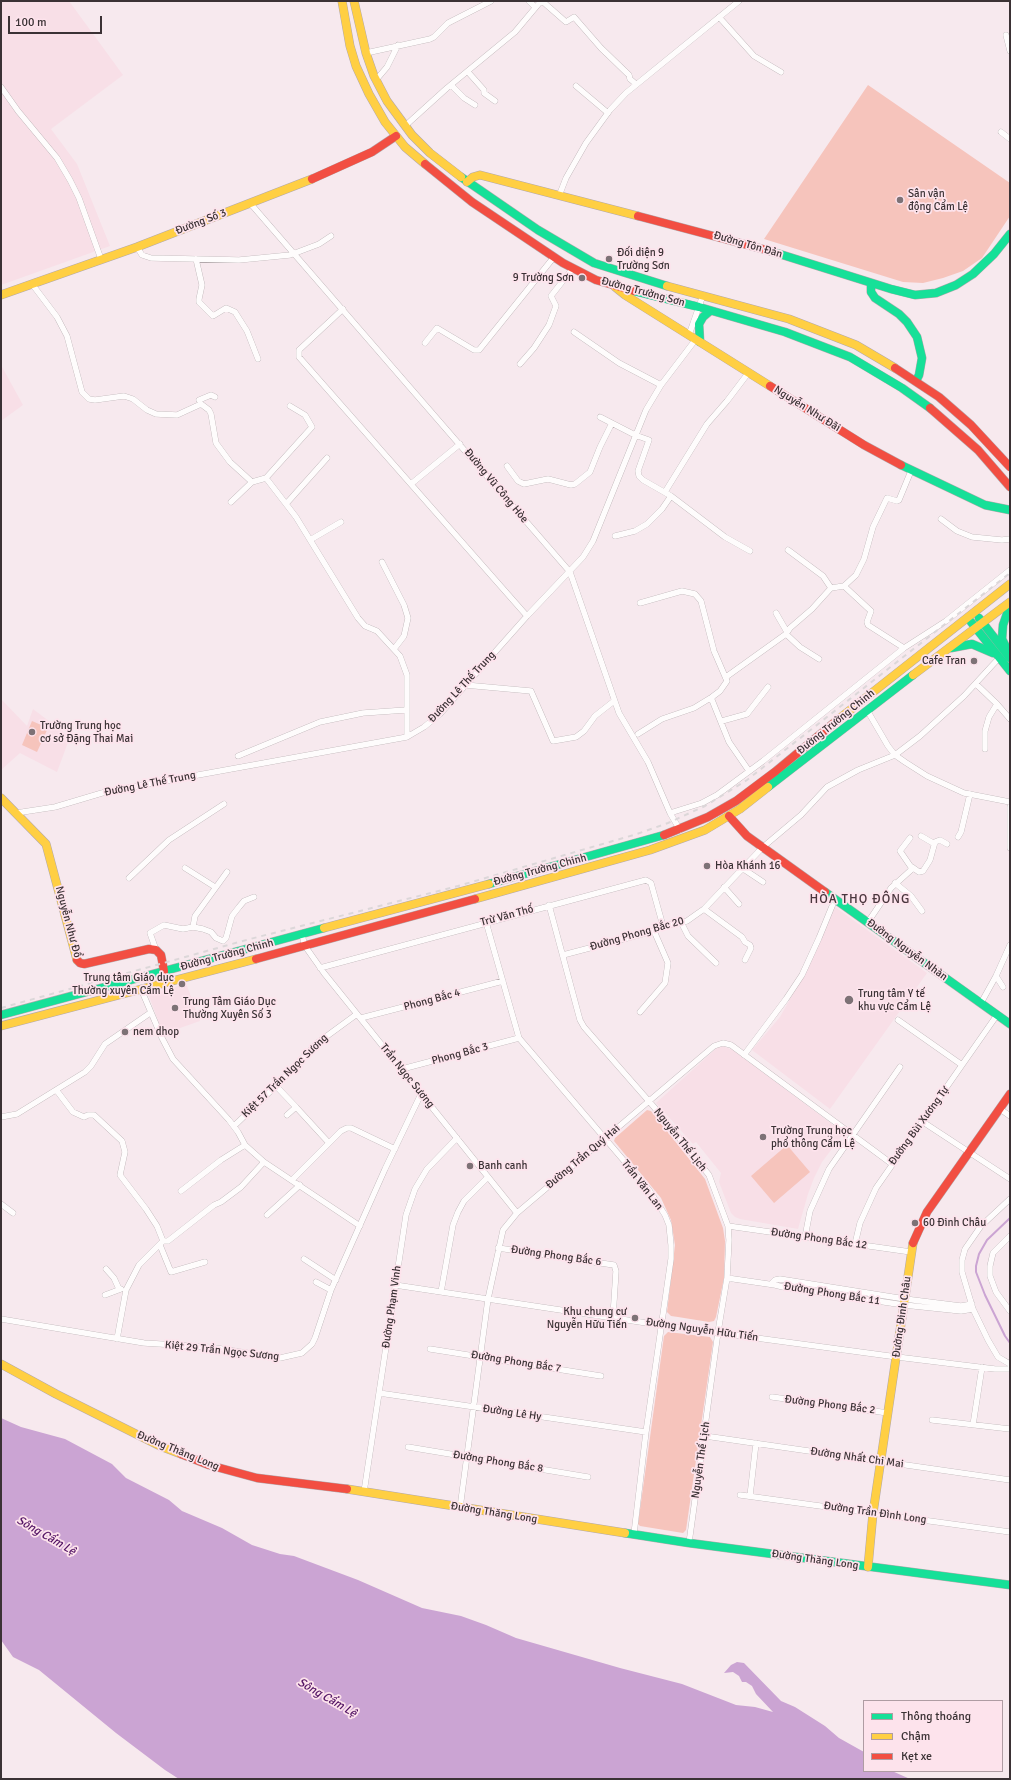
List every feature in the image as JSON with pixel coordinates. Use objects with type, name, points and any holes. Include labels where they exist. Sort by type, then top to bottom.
[{"type":"main road","name":"Đường Trường Sơn","points":[[342,1],[350,46],[356,66],[369,94],[385,122],[414,156],[452,187],[554,257],[573,268],[614,286],[699,307],[785,332],[850,357],[891,381],[930,408],[962,435],[1010,487]]},
{"type":"main road","name":"Đường Trường Sơn","points":[[354,1],[366,53],[376,80],[387,101],[405,126],[430,153],[467,182],[538,230],[594,263],[650,282],[789,319],[856,345],[916,381],[962,417],[1010,467]]},
{"type":"main road","name":"Đường Số 3","points":[[1,295],[137,247],[319,176],[372,152],[396,136]]},
{"type":"main road","name":"Đường Tôn Đản","points":[[467,182],[473,177],[480,175],[756,246],[915,295],[936,293],[956,285],[973,274],[994,254],[1010,234]]},
{"type":"main road","points":[[871,282],[871,292],[875,298],[899,314],[907,322],[917,337],[921,362],[920,375],[916,381]]},
{"type":"main road","name":"Nguyễn Như Đãi","points":[[614,286],[625,295],[864,445],[911,471],[985,505],[1010,510]]},
{"type":"main road","points":[[695,339],[699,324],[703,317],[710,311]]},
{"type":"main road","name":"Đường Trường Chinh","points":[[1,1015],[302,935],[654,839],[680,830],[708,817],[736,801],[776,771],[1010,584]]},
{"type":"main road","name":"Đường Trường Chinh","points":[[1,1026],[305,946],[650,850],[705,830],[729,816],[782,777],[946,649],[1010,602]]},
{"type":"main road","points":[[1010,605],[1004,618],[1002,639],[1010,657]]},
{"type":"main road","points":[[971,615],[1010,657]]},
{"type":"main road","points":[[979,625],[998,657],[1010,671]]},
{"type":"main road","points":[[946,649],[972,644],[983,648],[998,657]]},
{"type":"main road","name":"Nguyễn Như Đổ","points":[[1,798],[46,844],[76,958],[80,963],[84,964],[135,951],[156,950]]},
{"type":"main road","name":"Đường Nguyễn Nhàn","points":[[729,816],[747,836],[1010,1024]]},
{"type":"main road","points":[[156,950],[161,955],[164,971]]},
{"type":"main road","name":"Đường Đinh Châu","points":[[868,1567],[873,1513],[911,1252],[918,1229],[927,1212],[1010,1094]]},
{"type":"main road","name":"Đường Thăng Long","points":[[1,1364],[160,1446],[209,1465],[257,1478],[364,1492],[689,1543],[1010,1585]]},
{"type":"street","points":[[366,53],[430,39],[448,24],[491,1]]},
{"type":"street","points":[[529,1],[536,7]]},
{"type":"street","points":[[405,126],[451,85],[515,32],[541,1],[566,22],[574,17],[601,48],[629,74],[630,80],[636,84]]},
{"type":"street","points":[[559,196],[566,178],[586,143],[608,113],[626,92],[739,1]]},
{"type":"street","points":[[719,17],[754,56],[781,72]]},
{"type":"street","points":[[1006,35],[1010,51]]},
{"type":"street","points":[[376,80],[387,67],[398,45]]},
{"type":"street","points":[[468,72],[484,90],[484,93],[495,101]]},
{"type":"street","points":[[451,85],[464,98],[475,105]]},
{"type":"street","points":[[576,86],[608,113]]},
{"type":"street","points":[[1,87],[18,111],[57,158],[67,174],[79,198],[102,259]]},
{"type":"street","points":[[1001,132],[1010,139]]},
{"type":"street","name":"Đường Vũ Công Hòe","points":[[250,203],[570,572],[619,713],[651,768],[670,813],[680,830]]},
{"type":"street","points":[[137,247],[145,257],[239,260],[294,254],[319,244],[331,236]]},
{"type":"street","points":[[425,342],[437,328],[474,350],[479,350],[554,257]]},
{"type":"street","points":[[196,259],[202,285],[199,299],[200,303],[213,316],[226,308],[234,312],[245,327],[258,359]]},
{"type":"street","points":[[520,364],[534,348],[549,325],[556,306],[551,296],[573,268]]},
{"type":"street","points":[[32,284],[57,317],[67,336],[82,392],[89,399],[95,400],[124,396],[133,399],[147,410],[156,414],[177,415],[201,404],[209,410],[211,414],[216,443],[230,462],[252,482]]},
{"type":"street","name":"Đường Lê Thế Trung","points":[[16,814],[55,807],[102,793],[153,782],[407,737],[424,727],[440,714],[527,616],[583,557],[593,541],[646,410],[661,385],[695,339],[699,307],[703,295]]},
{"type":"street","points":[[343,309],[299,350],[299,357],[527,616]]},
{"type":"street","points":[[574,332],[619,363],[661,385]]},
{"type":"street","points":[[665,492],[707,424],[749,372]]},
{"type":"street","points":[[199,400],[211,396],[216,397]]},
{"type":"street","points":[[231,502],[252,482],[266,478],[312,427],[305,415],[290,406]]},
{"type":"street","points":[[600,417],[635,435],[649,440],[638,471],[639,476],[643,480],[665,492],[725,537],[750,551]]},
{"type":"street","points":[[507,466],[518,481],[523,484],[548,479],[571,485],[575,484],[590,472],[612,423]]},
{"type":"street","points":[[411,484],[460,444]]},
{"type":"street","points":[[286,504],[327,458]]},
{"type":"street","points":[[726,677],[786,633],[812,609],[831,588],[844,586],[856,575],[861,568],[873,527],[887,498],[897,501],[899,500],[911,471]]},
{"type":"street","points":[[266,478],[286,504],[310,540],[358,618],[365,626],[377,631],[400,656],[406,675],[407,737]]},
{"type":"street","points":[[615,536],[635,531],[647,524],[662,509],[671,496]]},
{"type":"street","points":[[941,518],[957,531],[972,537],[1002,540],[1010,539]]},
{"type":"street","points":[[310,540],[341,522]]},
{"type":"street","points":[[788,550],[823,576],[828,581],[831,588]]},
{"type":"street","points":[[382,562],[404,605],[408,618],[404,636],[394,649]]},
{"type":"street","points":[[670,813],[712,798],[749,771],[904,648],[946,621],[1010,570]]},
{"type":"street","points":[[844,586],[871,611],[867,622],[868,624],[904,648]]},
{"type":"street","points":[[638,734],[660,720],[694,708],[712,697],[724,686],[727,681],[714,651],[704,608],[698,596],[690,592],[682,591],[640,603]]},
{"type":"street","points":[[776,614],[786,633],[800,647],[819,659]]},
{"type":"street","name":"Đường Phong Bắc 20","points":[[563,955],[664,926],[687,921],[704,909],[763,847],[801,815],[827,787],[895,755],[938,721],[976,684],[998,657]]},
{"type":"street","points":[[976,684],[1010,719]]},
{"type":"street","points":[[466,685],[531,691],[553,741],[576,737],[584,731],[595,716],[614,701]]},
{"type":"street","points":[[722,721],[748,714],[768,687]]},
{"type":"street","points":[[712,697],[729,742],[749,771]]},
{"type":"street","points":[[985,749],[985,730],[989,717],[997,704]]},
{"type":"street","points":[[238,756],[320,722],[363,713],[406,710]]},
{"type":"street","points":[[867,710],[895,755],[927,776],[970,794],[1010,802]]},
{"type":"street","points":[[958,837],[961,832],[970,794]]},
{"type":"street","points":[[129,878],[169,840],[224,804]]},
{"type":"street","points":[[1010,807],[1010,848]]},
{"type":"street","points":[[921,836],[933,843]]},
{"type":"street","points":[[910,838],[900,851],[912,868],[919,872],[923,871],[930,860],[933,843]]},
{"type":"street","points":[[933,843],[940,840],[947,844]]},
{"type":"street","points":[[185,868],[215,888]]},
{"type":"street","points":[[742,868],[763,882]]},
{"type":"street","points":[[868,922],[886,893],[912,868]]},
{"type":"street","points":[[193,926],[195,916],[227,872]]},
{"type":"street","name":"Trừ Văn Thố","points":[[320,968],[646,880],[651,883],[664,926]]},
{"type":"street","points":[[895,883],[911,896],[922,911]]},
{"type":"street","points":[[724,888],[739,904]]},
{"type":"street","points":[[156,950],[150,936],[151,932],[164,924],[183,929],[193,926],[211,932],[216,938],[223,940],[226,938],[232,916],[244,901],[254,897]]},
{"type":"street","points":[[744,1055],[786,1000],[802,975],[835,899]]},
{"type":"street","name":"Nguyễn Thế Lịch","points":[[549,905],[580,1020],[584,1027],[649,1102],[709,1175],[728,1226],[729,1240],[727,1278],[718,1332],[705,1436],[689,1543]]},
{"type":"street","points":[[704,909],[742,937],[745,942],[750,945],[751,948],[745,960]]},
{"type":"street","name":"Trần Văn Lan","points":[[486,922],[519,1038],[649,1190],[665,1215],[671,1245],[634,1534]]},
{"type":"street","points":[[681,922],[688,936],[716,963]]},
{"type":"street","points":[[640,1012],[665,984],[668,963],[654,930]]},
{"type":"street","name":"Trần Ngọc Sương","points":[[302,935],[305,946],[320,968],[517,1213]]},
{"type":"street","points":[[981,1003],[996,976],[1010,945]]},
{"type":"street","points":[[996,976],[1003,987]]},
{"type":"street","name":"Phong Bắc 4","points":[[359,1016],[503,980]]},
{"type":"street","points":[[141,989],[150,1013],[173,1058],[234,1126],[245,1145],[264,1162],[293,1179],[360,1226]]},
{"type":"street","points":[[1,1117],[17,1114],[57,1091],[91,1066],[105,1044],[150,1013]]},
{"type":"street","name":"Đường Bùi Xương Tự","points":[[855,1244],[860,1223],[867,1205],[892,1164],[997,1015]]},
{"type":"street","name":"Kiệt 57 Trần Ngọc Sương","points":[[234,1126],[276,1086],[316,1044],[359,1016]]},
{"type":"street","points":[[898,1020],[962,1065]]},
{"type":"street","name":"Phong Bắc 3","points":[[402,1070],[519,1038]]},
{"type":"street","name":"Đường Trần Quý Hai","points":[[460,1508],[488,1299],[503,1230],[517,1213],[717,1044],[723,1043],[731,1045],[892,1164]]},
{"type":"street","points":[[805,1237],[810,1211],[829,1169],[900,1067]]},
{"type":"street","points":[[276,1086],[329,1143]]},
{"type":"street","points":[[57,1091],[72,1112],[84,1117],[94,1115],[122,1141],[125,1152],[120,1175],[157,1226],[171,1272],[205,1262]]},
{"type":"street","name":"Kiệt 29 Trần Ngọc Sương","points":[[1,1319],[144,1343],[209,1347],[280,1358],[288,1358],[302,1353],[312,1344],[331,1290],[421,1094]]},
{"type":"street","points":[[287,1115],[296,1107]]},
{"type":"street","points":[[1000,1109],[1010,1116]]},
{"type":"street","points":[[923,1122],[1010,1180]]},
{"type":"street","points":[[293,1179],[341,1131],[351,1128],[395,1149]]},
{"type":"street","name":"Đường Phạm Vinh","points":[[364,1492],[403,1230],[415,1189],[427,1169],[457,1138]]},
{"type":"street","points":[[181,1191],[221,1160],[245,1145]]},
{"type":"street","points":[[117,1339],[126,1290],[139,1265],[162,1243],[168,1241],[246,1182],[264,1162]]},
{"type":"street","points":[[441,1292],[453,1225],[458,1212],[464,1201],[488,1177]]},
{"type":"street","points":[[267,1215],[300,1184]]},
{"type":"street","points":[[1010,1199],[982,1226],[965,1249],[962,1260],[962,1272],[972,1307],[998,1357],[1010,1364]]},
{"type":"street","points":[[1,1204],[13,1213]]},
{"type":"street","name":"Đường Phong Bắc 12","points":[[728,1226],[911,1252]]},
{"type":"street","points":[[1010,1236],[993,1253],[990,1266],[990,1276],[996,1292],[1010,1311]]},
{"type":"street","name":"Đường Phong Bắc 6","points":[[498,1248],[614,1265],[616,1267],[616,1278],[613,1317]]},
{"type":"street","points":[[304,1259],[336,1280]]},
{"type":"street","points":[[106,1269],[114,1278],[119,1289]]},
{"type":"street","name":"Đường Phong Bắc 11","points":[[727,1278],[775,1285],[775,1280],[780,1279],[904,1302],[972,1307]]},
{"type":"street","points":[[316,1282],[331,1290]]},
{"type":"street","name":"Đường Nguyễn Hữu Tiến","points":[[395,1285],[660,1325],[896,1357],[1010,1369]]},
{"type":"street","points":[[105,1295],[119,1289],[126,1290]]},
{"type":"street","name":"Đường Phong Bắc 7","points":[[430,1348],[601,1376]]},
{"type":"street","points":[[973,1424],[982,1367]]},
{"type":"street","name":"Đường Lê Hy","points":[[379,1393],[646,1432]]},
{"type":"street","name":"Đường Phong Bắc 2","points":[[772,1397],[888,1413]]},
{"type":"street","points":[[932,1420],[1010,1429]]},
{"type":"street","name":"Đường Nhất Chi Mai","points":[[705,1436],[1010,1480]]},
{"type":"street","points":[[750,1496],[756,1443]]},
{"type":"street","name":"Đường Phong Bắc 8","points":[[408,1447],[466,1458],[588,1477]]},
{"type":"street","name":"Đường Trần Đình Long","points":[[740,1495],[1010,1532]]},
{"type":"shaded area","points":[[1,1],[69,1],[123,75],[51,129],[77,164],[110,246],[1,285]]},
{"type":"shaded area","name":"Sân vận động Cẩm Lệ","points":[[868,85],[1010,183],[1010,216],[982,258],[963,271],[923,283],[903,282],[764,239]]},
{"type":"shaded area","points":[[1,365],[23,405],[1,421]]},
{"type":"shaded area","name":"Trường Trung học cơ sở Đặng Thai Mai","points":[[1,699],[27,726],[33,709],[70,737],[57,772],[20,753],[1,770]]},
{"type":"shaded area","points":[[32,721],[48,728],[37,752],[22,745]]},
{"type":"shaded area","name":"Trung tâm Y tế khu vực Cẩm Lệ","points":[[835,907],[927,973],[830,1109],[752,1050],[780,1017],[799,983]]},
{"type":"shaded area","name":"Trung Tâm Giáo Dục Thường Xuyên Số 3","points":[[186,983],[200,1021],[163,1034],[149,996]]},
{"type":"shaded area","name":"Trường Trung học phổ thông Cẩm Lệ","points":[[718,1047],[725,1047],[733,1050],[844,1133],[822,1162],[814,1178],[798,1229],[735,1217],[731,1213],[719,1182],[721,1173],[696,1142],[693,1144],[656,1103]]},
{"type":"shaded area","points":[[647,1110],[651,1111],[705,1179],[723,1228],[725,1241],[724,1278],[714,1321],[709,1322],[671,1316],[667,1312],[675,1245],[671,1220],[661,1198],[614,1141],[615,1138]]},
{"type":"shaded area","points":[[787,1145],[810,1172],[774,1203],[751,1176]]},
{"type":"shaded area","points":[[668,1332],[710,1337],[713,1342],[686,1530],[683,1533],[640,1526],[638,1524],[664,1336]]},
{"type":"water","name":"Sông Cẩm Lệ","points":[[1,1418],[21,1427],[65,1439],[112,1464],[126,1478],[169,1500],[182,1511],[222,1528],[252,1545],[280,1554],[294,1556],[358,1580],[422,1608],[461,1616],[516,1638],[682,1684],[736,1705],[755,1707],[773,1712],[756,1694],[752,1686],[746,1682],[742,1682],[739,1676],[733,1672],[724,1673],[731,1665],[737,1662],[744,1663],[781,1701],[795,1707],[825,1726],[839,1738],[863,1751],[863,1772],[894,1772],[910,1779],[179,1779],[116,1733],[39,1670],[13,1657],[1,1640]]},
{"type":"waterway","points":[[1010,1218],[987,1240],[979,1254],[976,1266],[976,1272],[985,1295],[1005,1336],[1010,1343]]},
{"type":"railway","points":[[1,1008],[250,939],[458,886],[637,834],[668,823],[705,806],[747,780],[1010,573]]},
{"type":"traffic: fast","points":[[461,177],[538,230],[594,263],[667,286]]},
{"type":"traffic: fast","points":[[770,251],[891,289],[915,295],[936,293],[956,285],[973,274],[994,254],[1010,234]]},
{"type":"traffic: fast","points":[[871,283],[871,292],[875,298],[899,314],[907,322],[917,337],[922,358],[919,375],[916,381]]},
{"type":"traffic: fast","points":[[634,291],[699,307],[785,332],[850,357],[902,388],[930,408]]},
{"type":"traffic: fast","points":[[700,342],[699,324],[703,317],[710,311]]},
{"type":"traffic: fast","points":[[901,465],[985,505],[1010,510]]},
{"type":"traffic: fast","points":[[1007,649],[1002,639],[1003,625],[1010,605]]},
{"type":"traffic: fast","points":[[979,618],[1010,658]]},
{"type":"traffic: fast","points":[[971,622],[1010,671]]},
{"type":"traffic: fast","points":[[951,648],[972,644],[993,653]]},
{"type":"traffic: fast","points":[[768,787],[913,675]]},
{"type":"traffic: fast","points":[[489,884],[664,835]]},
{"type":"traffic: fast","points":[[825,892],[1010,1024]]},
{"type":"traffic: fast","points":[[1,1015],[324,928]]},
{"type":"traffic: fast","points":[[625,1533],[689,1543],[1010,1585]]},
{"type":"traffic: slow","points":[[342,1],[350,46],[356,66],[369,94],[385,122],[405,147],[425,164]]},
{"type":"traffic: slow","points":[[354,1],[366,53],[374,76],[387,101],[412,135],[430,153],[461,177]]},
{"type":"traffic: slow","points":[[467,182],[473,177],[480,175],[638,216]]},
{"type":"traffic: slow","points":[[1,295],[137,247],[312,179]]},
{"type":"traffic: slow","points":[[667,286],[789,319],[856,345],[895,368]]},
{"type":"traffic: slow","points":[[615,287],[625,295],[770,386]]},
{"type":"traffic: slow","points":[[835,722],[1010,584]]},
{"type":"traffic: slow","points":[[913,675],[1010,602]]},
{"type":"traffic: slow","points":[[475,899],[650,850],[705,830],[740,809],[768,787]]},
{"type":"traffic: slow","points":[[1,798],[46,844],[77,960]]},
{"type":"traffic: slow","points":[[324,928],[489,884]]},
{"type":"traffic: slow","points":[[1,1026],[256,959]]},
{"type":"traffic: slow","points":[[868,1567],[873,1513],[913,1243]]},
{"type":"traffic: slow","points":[[1,1364],[56,1394],[160,1446],[181,1454]]},
{"type":"traffic: slow","points":[[347,1489],[625,1533]]},
{"type":"traffic: jam","points":[[312,179],[372,152],[396,136]]},
{"type":"traffic: jam","points":[[425,164],[472,202],[563,263],[596,280],[634,291]]},
{"type":"traffic: jam","points":[[638,216],[770,251]]},
{"type":"traffic: jam","points":[[895,368],[939,397],[971,425],[1010,467]]},
{"type":"traffic: jam","points":[[770,386],[864,445],[901,465]]},
{"type":"traffic: jam","points":[[930,408],[978,450],[1010,487]]},
{"type":"traffic: jam","points":[[664,835],[708,817],[736,801],[776,771],[835,722]]},
{"type":"traffic: jam","points":[[729,816],[747,836],[825,892]]},
{"type":"traffic: jam","points":[[256,959],[475,899]]},
{"type":"traffic: jam","points":[[77,960],[84,964],[149,949],[156,950],[161,955],[164,971]]},
{"type":"traffic: jam","points":[[913,1243],[927,1212],[1010,1094]]},
{"type":"traffic: jam","points":[[181,1454],[209,1465],[257,1478],[347,1489]]},
{"type":"place","name":"Sân vận động Cẩm Lệ","points":[[900,200]]},
{"type":"place","name":"Đối diện 9 Trường Sơn","points":[[609,259]]},
{"type":"place","name":"9 Trường Sơn","points":[[582,278]]},
{"type":"place","name":"Cafe Tran","points":[[974,661]]},
{"type":"place","name":"Trường Trung học cơ sở Đặng Thai Mai","points":[[32,732]]},
{"type":"place","name":"Hòa Khánh 16","points":[[707,866]]},
{"type":"place","name":"Trung tâm Giáo dục Thường xuyên Cẩm Lệ","points":[[182,984]]},
{"type":"place","name":"Trung tâm Y tế khu vực Cẩm Lệ","points":[[849,1000]]},
{"type":"place","name":"Trung Tâm Giáo Dục Thường Xuyên Số 3","points":[[175,1008]]},
{"type":"place","name":"nem dhop","points":[[125,1032]]},
{"type":"place","name":"Trường Trung học phổ thông Cẩm Lệ","points":[[763,1137]]},
{"type":"place","name":"Banh canh","points":[[470,1166]]},
{"type":"place","name":"60 Đinh Châu","points":[[915,1223]]},
{"type":"place","name":"Khu chung cư Nguyễn Hữu Tiến","points":[[635,1318]]},
{"type":"district","name":"HÒA THỌ ĐÔNG","points":[[860,900]]}]
